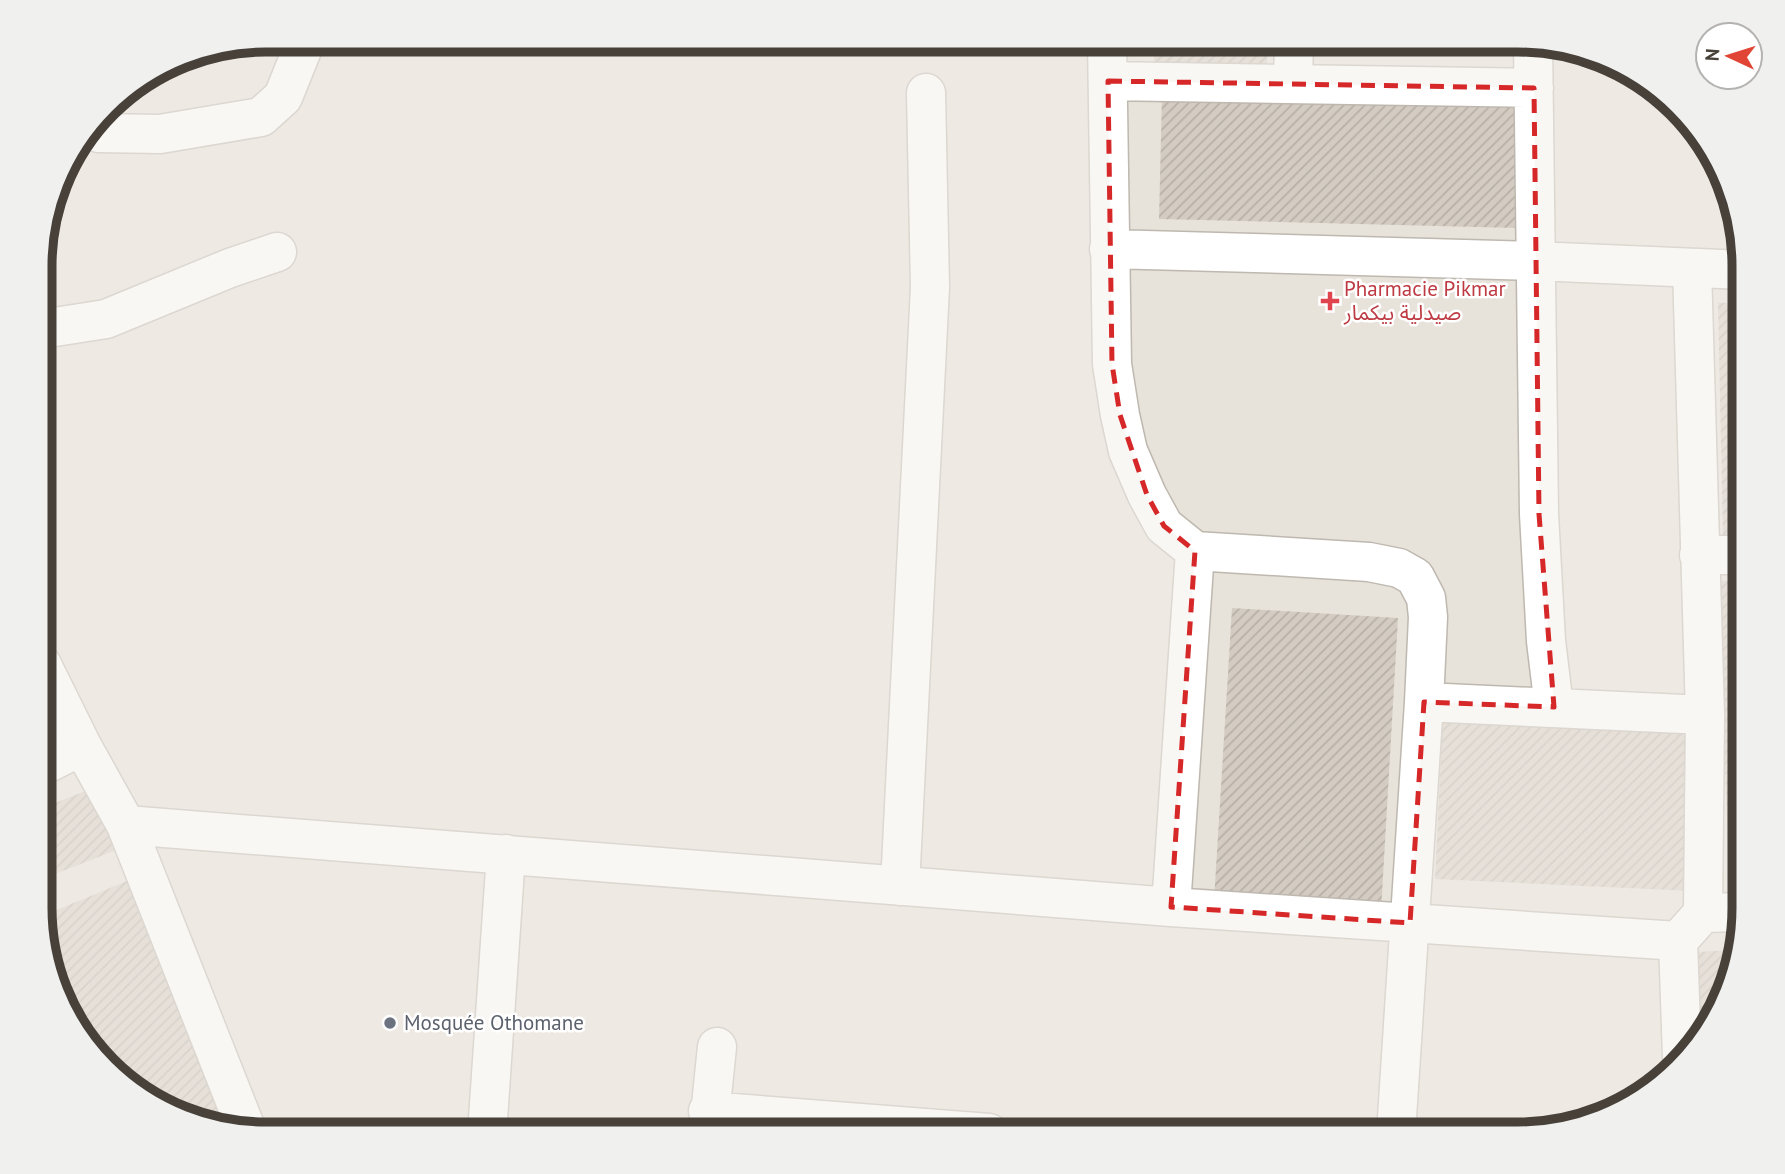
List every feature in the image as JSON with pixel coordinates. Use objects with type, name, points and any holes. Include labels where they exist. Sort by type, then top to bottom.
[{"type":"street","points":[[1107,52],[1112,364],[1128,451],[1164,526],[1195,551],[1369,562],[1399,568],[1415,577],[1426,598],[1428,617],[1424,702],[1397,1121]]},
{"type":"street","points":[[1293,84],[1294,52]]},
{"type":"street","points":[[100,133],[160,134],[261,117],[283,97],[301,53]]},
{"type":"street","points":[[1533,53],[1539,514],[1546,641],[1554,706]]},
{"type":"street","points":[[1108,81],[1534,88]]},
{"type":"street","points":[[900,886],[930,287],[926,93]]},
{"type":"street","points":[[1109,249],[1732,270]]},
{"type":"street","points":[[52,327],[106,319],[230,268],[277,252]]},
{"type":"street","points":[[1682,1045],[1678,941],[1703,913],[1705,715],[1692,268]]},
{"type":"street","points":[[1171,907],[1195,551]]},
{"type":"street","points":[[1699,555],[1732,555]]},
{"type":"street","points":[[52,685],[126,825],[243,1120]]},
{"type":"street","points":[[1424,702],[1705,715]]},
{"type":"street","points":[[52,761],[82,746]]},
{"type":"street","points":[[126,825],[1171,907],[1678,941]]},
{"type":"street","points":[[488,1122],[506,855]]},
{"type":"street","points":[[1703,913],[1732,912]]},
{"type":"street","points":[[708,1122],[717,1048]]},
{"type":"highlighted area","points":[[1108,81],[1534,88],[1539,514],[1554,707],[1424,702],[1410,923],[1171,907],[1195,551],[1164,526],[1147,495],[1120,415],[1112,364]]},
{"type":"shaded area","points":[[1519,52],[1547,54],[1587,64],[1637,89],[1679,125],[1704,159],[1725,211],[1732,252],[1732,922],[1721,976],[1696,1026],[1660,1068],[1626,1093],[1574,1114],[1533,1121],[266,1122],[238,1120],[198,1110],[148,1085],[106,1049],[81,1015],[64,976],[54,936],[54,238],[64,198],[81,159],[106,125],[125,106],[159,81],[184,69],[225,57],[252,53]]},
{"type":"building","points":[[1154,52],[1267,52],[1267,67],[1154,64]]},
{"type":"building","points":[[1162,96],[1519,105],[1516,228],[1159,219]]},
{"type":"building","points":[[1732,302],[1732,538],[1723,538],[1718,303]]},
{"type":"building","points":[[1732,580],[1732,872],[1729,872],[1718,581]]},
{"type":"building","points":[[1232,608],[1398,618],[1381,911],[1214,901]]},
{"type":"building","points":[[1443,713],[1698,725],[1691,891],[1435,879]]},
{"type":"building","points":[[96,787],[119,849],[52,875],[52,804]]},
{"type":"building","points":[[127,881],[223,1117],[172,1099],[125,1068],[106,1049],[81,1015],[69,990],[54,936],[52,912]]},
{"type":"building","points":[[1728,950],[1721,976],[1698,1022],[1695,952]]},
{"type":"place","name":"Pharmacie Pikmar صيدلية بيكمار","points":[[1330,301]]},
{"type":"place","name":"Mosquée Othomane","points":[[390,1023]]}]
